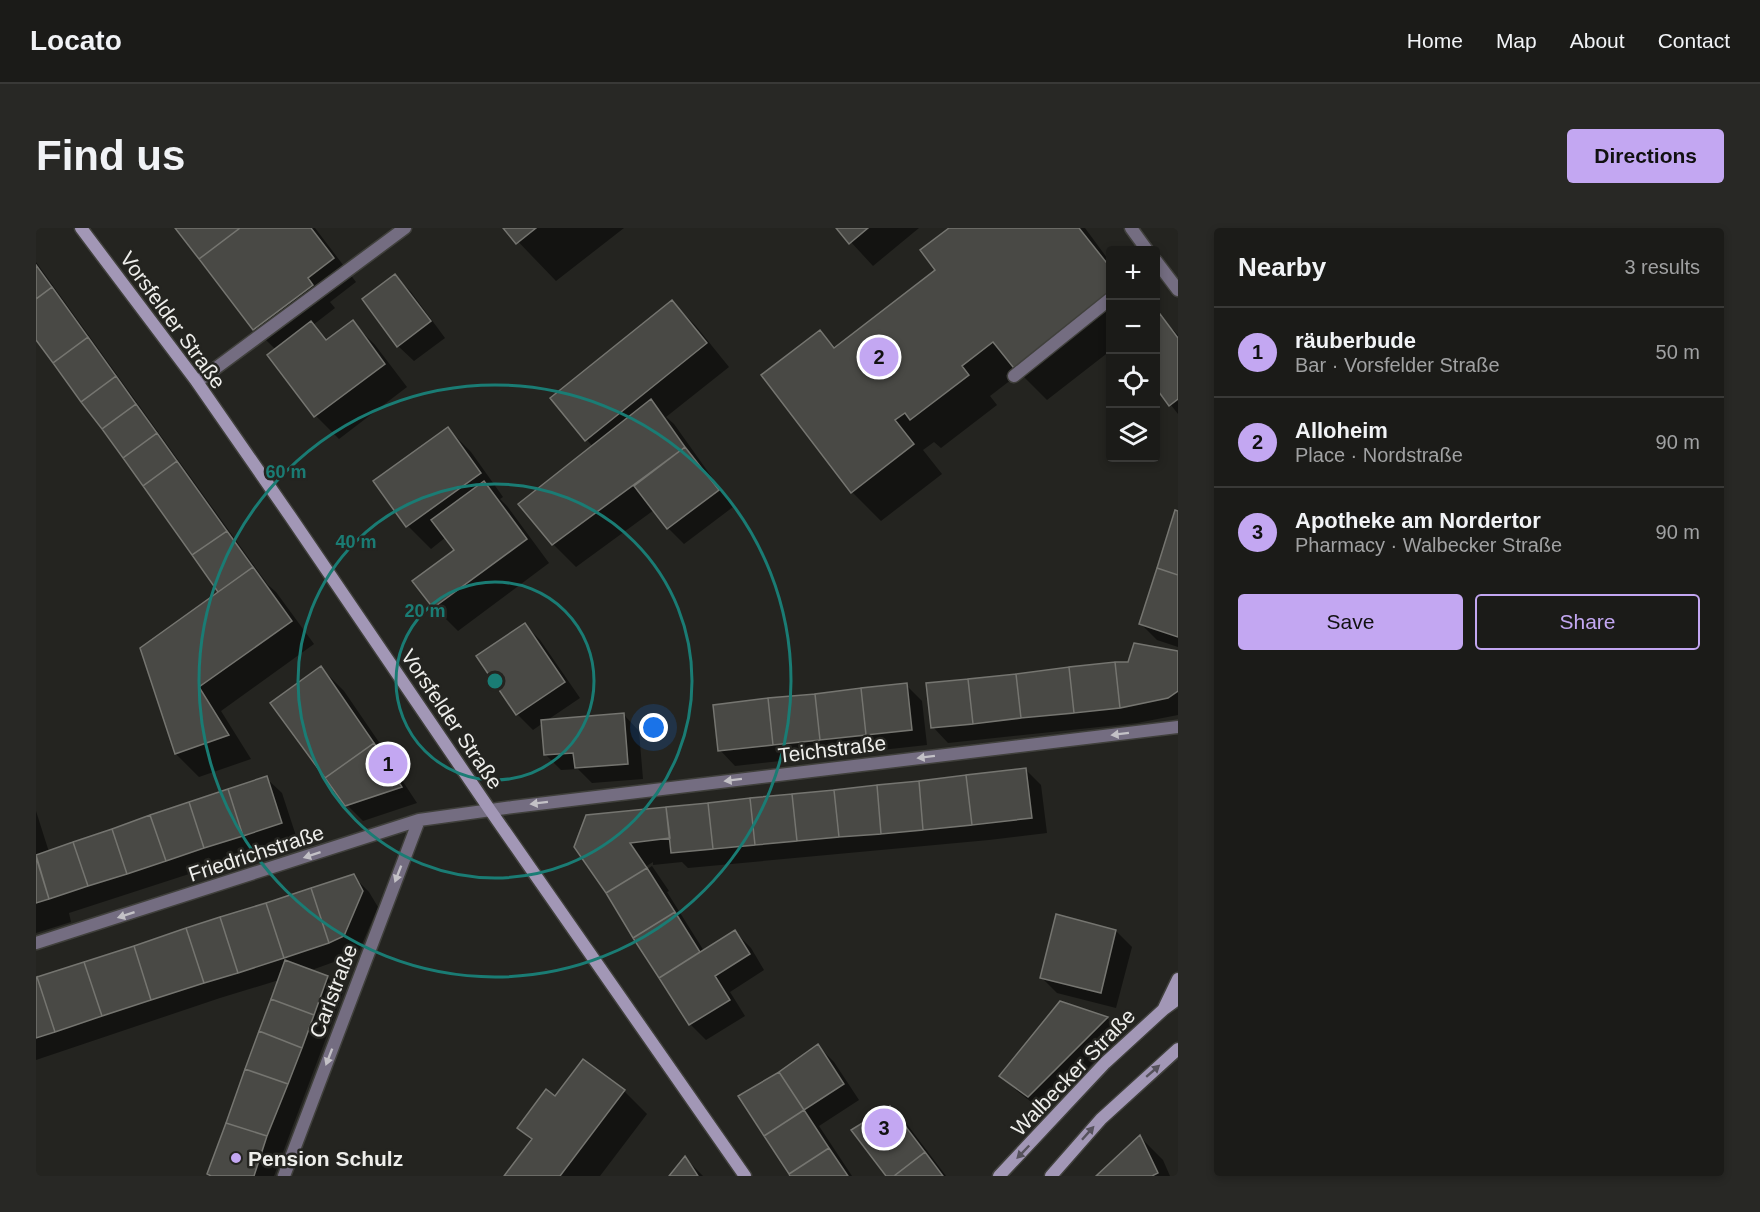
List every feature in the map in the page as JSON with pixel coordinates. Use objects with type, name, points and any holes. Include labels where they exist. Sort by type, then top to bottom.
[{"type":"main road","name":"Vorsfelder Straße","points":[[81,228],[196,382],[290,516],[490,810],[745,1176]]},
{"type":"main road","points":[[1164,1009],[1178,979]]},
{"type":"main road","name":"Walbecker Straße","points":[[999,1176],[1105,1063],[1178,999]]},
{"type":"main road","points":[[1051,1176],[1101,1119],[1178,1049]]},
{"type":"street","points":[[196,382],[405,228]]},
{"type":"street","points":[[1131,228],[1145,246]]},
{"type":"street","points":[[1160,267],[1178,290]]},
{"type":"street","points":[[1014,376],[1109,300]]},
{"type":"street","name":"Teichstraße","points":[[490,810],[1178,727]]},
{"type":"street","name":"Friedrichstraße","points":[[36,944],[419,820],[490,810]]},
{"type":"street","name":"Carlstraße","points":[[284,1176],[419,820]]},
{"type":"building","points":[[175,228],[240,228],[199,259]]},
{"type":"building","points":[[240,228],[311,228],[334,258],[308,278],[313,285],[253,330],[199,259]]},
{"type":"building","points":[[503,228],[536,228],[516,244]]},
{"type":"building","points":[[836,228],[868,228],[849,244]]},
{"type":"building","points":[[949,228],[1079,228],[1106,262],[1106,301],[1017,372],[993,342],[962,366],[969,375],[910,420],[905,413],[895,420],[914,444],[851,493],[761,375],[820,330],[834,348],[935,270],[920,250]]},
{"type":"building","points":[[36,265],[52,287],[36,299]]},
{"type":"building","points":[[395,274],[431,321],[397,347],[362,299]]},
{"type":"building","points":[[52,287],[88,337],[53,363],[36,340],[36,299]]},
{"type":"building","points":[[672,300],[707,343],[585,441],[550,398]]},
{"type":"building","points":[[1160,314],[1178,338],[1178,399],[1169,406],[1160,394]]},
{"type":"building","points":[[353,320],[385,364],[314,417],[267,355],[311,321],[326,340]]},
{"type":"building","points":[[88,337],[116,376],[81,402],[53,363]]},
{"type":"building","points":[[116,376],[136,404],[102,429],[81,402]]},
{"type":"building","points":[[651,399],[685,447],[552,545],[518,504]]},
{"type":"building","points":[[136,404],[157,433],[123,458],[102,429]]},
{"type":"building","points":[[448,427],[481,473],[406,527],[373,481]]},
{"type":"building","points":[[157,433],[177,461],[143,486],[123,458]]},
{"type":"building","points":[[685,447],[719,490],[667,529],[634,486]]},
{"type":"building","points":[[177,461],[227,531],[192,555],[143,486]]},
{"type":"building","points":[[484,481],[527,539],[433,608],[412,581],[454,550],[431,520]]},
{"type":"building","points":[[1175,510],[1178,511],[1178,575],[1157,568]]},
{"type":"building","points":[[227,531],[253,567],[218,592],[192,555]]},
{"type":"building","points":[[253,567],[292,621],[199,687],[229,735],[175,754],[140,648]]},
{"type":"building","points":[[1157,568],[1178,575],[1178,637],[1139,624]]},
{"type":"building","points":[[525,623],[565,682],[516,715],[476,656]]},
{"type":"building","points":[[1134,643],[1178,651],[1178,691],[1168,698],[1120,708],[1115,662],[1128,662]]},
{"type":"building","points":[[1115,662],[1120,708],[1074,713],[1069,667]]},
{"type":"building","points":[[321,666],[374,743],[325,778],[270,703]]},
{"type":"building","points":[[1069,667],[1074,713],[1021,718],[1016,674]]},
{"type":"building","points":[[1016,674],[1021,718],[973,724],[968,679]]},
{"type":"building","points":[[968,679],[973,724],[931,728],[926,683]]},
{"type":"building","points":[[907,683],[912,730],[866,735],[861,688]]},
{"type":"building","points":[[861,688],[866,735],[820,740],[815,694]]},
{"type":"building","points":[[815,694],[820,740],[773,745],[768,698]]},
{"type":"building","points":[[768,698],[773,745],[718,751],[713,705]]},
{"type":"building","points":[[624,713],[628,764],[575,768],[573,753],[544,755],[541,720]]},
{"type":"building","points":[[374,743],[402,787],[345,806],[325,778]]},
{"type":"building","points":[[1026,768],[1032,818],[972,825],[966,775]]},
{"type":"building","points":[[966,775],[972,825],[923,830],[919,781]]},
{"type":"building","points":[[267,776],[282,823],[243,836],[228,789]]},
{"type":"building","points":[[919,781],[923,830],[881,834],[877,785]]},
{"type":"building","points":[[877,785],[881,834],[839,837],[834,790]]},
{"type":"building","points":[[228,789],[243,836],[204,848],[189,802]]},
{"type":"building","points":[[834,790],[839,837],[797,841],[792,794]]},
{"type":"building","points":[[792,794],[797,841],[755,845],[750,798]]},
{"type":"building","points":[[750,798],[755,845],[713,849],[708,803]]},
{"type":"building","points":[[189,802],[204,848],[166,861],[150,815]]},
{"type":"building","points":[[708,803],[713,849],[671,853],[666,807]]},
{"type":"building","points":[[666,807],[670,838],[630,843],[647,868],[606,893],[574,847],[586,815]]},
{"type":"building","points":[[150,815],[166,861],[127,874],[112,829]]},
{"type":"building","points":[[112,829],[127,874],[88,886],[73,842]]},
{"type":"building","points":[[73,842],[88,886],[49,899],[36,855]]},
{"type":"building","points":[[36,857],[49,899],[36,903]]},
{"type":"building","points":[[647,868],[675,912],[633,938],[606,893]]},
{"type":"building","points":[[354,874],[363,891],[344,936],[329,943],[311,888]]},
{"type":"building","points":[[311,888],[329,943],[284,958],[266,903]]},
{"type":"building","points":[[266,903],[284,958],[238,973],[220,917]]},
{"type":"building","points":[[675,912],[700,952],[659,978],[633,938]]},
{"type":"building","points":[[1056,914],[1116,930],[1101,993],[1040,978]]},
{"type":"building","points":[[220,917],[238,973],[204,983],[186,928]]},
{"type":"building","points":[[186,928],[204,983],[151,1000],[134,946]]},
{"type":"building","points":[[735,930],[750,954],[715,976],[730,1000],[689,1025],[659,978]]},
{"type":"building","points":[[134,946],[151,1000],[102,1016],[84,962]]},
{"type":"building","points":[[285,960],[328,976],[314,1015],[271,999]]},
{"type":"building","points":[[84,962],[102,1016],[55,1032],[37,977]]},
{"type":"building","points":[[36,978],[55,1032],[36,1038]]},
{"type":"building","points":[[271,999],[314,1015],[302,1048],[259,1031]]},
{"type":"building","points":[[1060,1001],[1108,1017],[1028,1097],[999,1076]]},
{"type":"building","points":[[259,1031],[302,1048],[288,1084],[245,1069]]},
{"type":"building","points":[[818,1044],[844,1084],[804,1110],[779,1072]]},
{"type":"building","points":[[583,1059],[625,1090],[560,1176],[504,1176],[532,1139],[517,1128],[546,1089],[555,1096]]},
{"type":"building","points":[[245,1069],[288,1084],[267,1136],[226,1123]]},
{"type":"building","points":[[779,1072],[804,1110],[764,1136],[738,1096]]},
{"type":"building","points":[[890,1106],[925,1152],[894,1176],[886,1176],[851,1130]]},
{"type":"building","points":[[804,1110],[829,1148],[789,1174],[764,1136]]},
{"type":"building","points":[[226,1123],[267,1136],[254,1176],[211,1176],[207,1174]]},
{"type":"building","points":[[1140,1135],[1158,1173],[1152,1176],[1096,1176]]},
{"type":"building","points":[[829,1148],[848,1176],[790,1176],[789,1174]]},
{"type":"building","points":[[925,1152],[943,1176],[894,1176]]},
{"type":"building","points":[[685,1156],[698,1176],[669,1176]]},
{"type":"place","name":"Alloheim","points":[[879,357]]},
{"type":"place","name":"räuberbude","points":[[388,764]]},
{"type":"place","name":"Apotheke am Nordertor","points":[[884,1128]]},
{"type":"place","name":"Pension Schulz","points":[[236,1158]]}]
